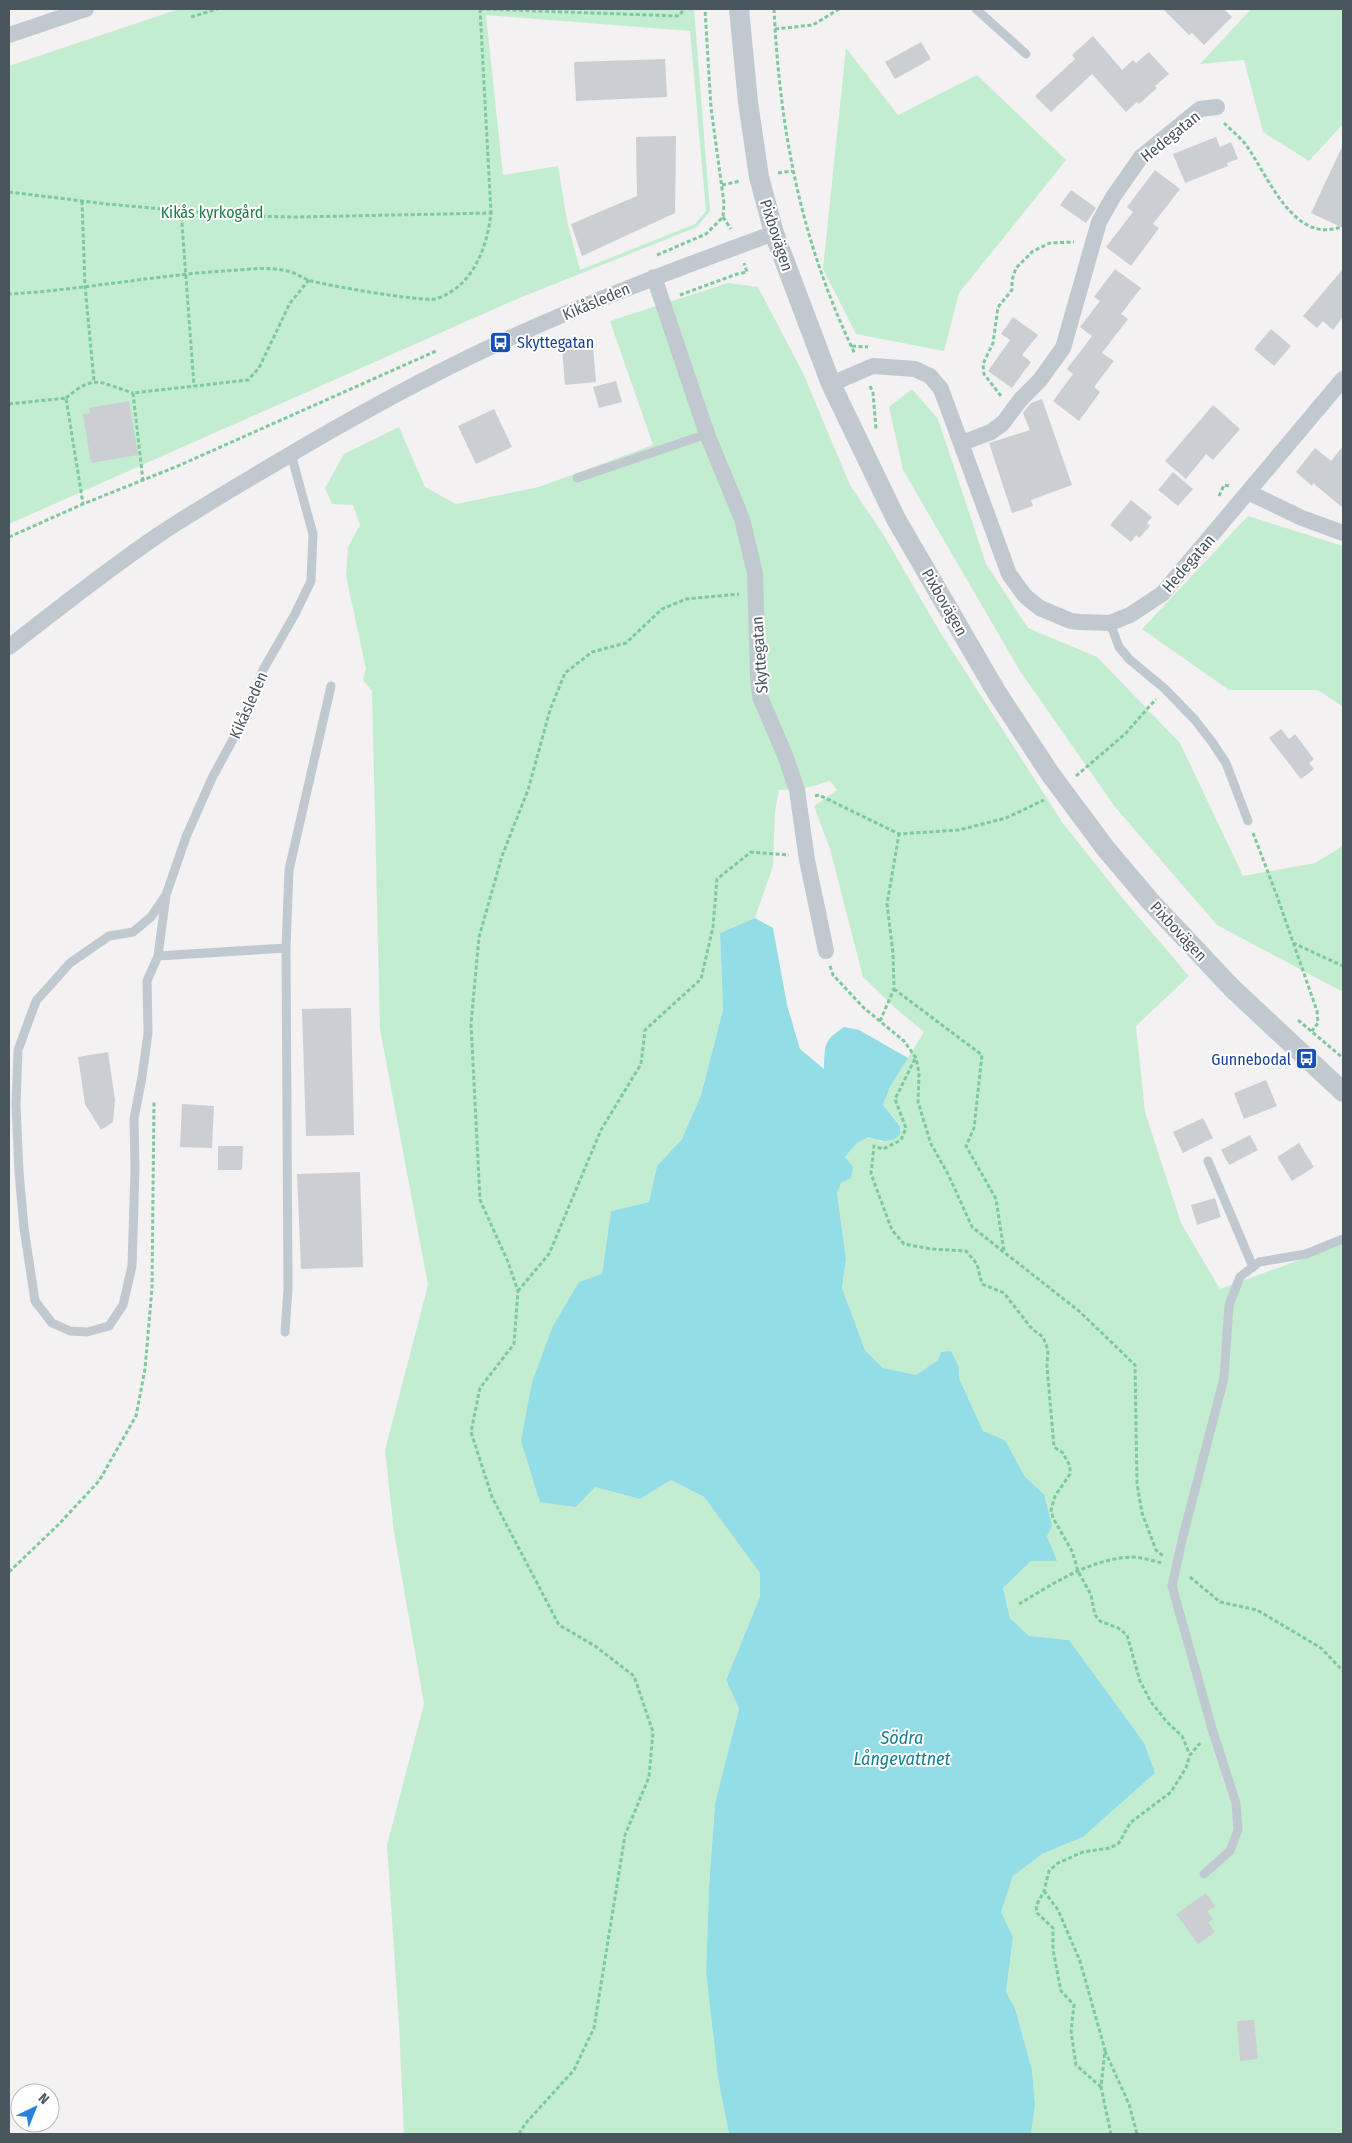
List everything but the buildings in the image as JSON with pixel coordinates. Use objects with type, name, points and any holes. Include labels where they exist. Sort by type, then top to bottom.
[{"type":"street","name":"Pixbovägen","points":[[739,9],[748,102],[758,168],[774,233],[831,384],[896,519],[997,693],[1050,775],[1106,849],[1150,901],[1232,988],[1343,1092]]},
{"type":"street","points":[[9,36],[79,10]]},
{"type":"street","name":"Hedegatan","points":[[962,443],[991,432],[1003,423],[1013,409],[1040,380],[1063,348],[1099,222],[1113,197],[1141,156],[1200,109],[1217,107]]},
{"type":"street","name":"Kikåsleden","points":[[9,647],[86,587],[160,534],[291,454],[425,379],[501,342],[654,277],[774,233]]},
{"type":"street","name":"Skyttegatan","points":[[654,277],[707,434],[742,520],[755,573],[760,697],[786,754],[798,802],[807,860],[826,952]]},
{"type":"street","name":"Hedegatan","points":[[831,384],[873,366],[916,368],[930,376],[942,390],[1009,574],[1025,596],[1040,608],[1071,621],[1110,623],[1130,615],[1162,594],[1343,379]]},
{"type":"street","points":[[1248,492],[1302,518],[1343,533]]},
{"type":"lane","points":[[976,9],[1026,54]]},
{"type":"lane","points":[[576,478],[707,434]]},
{"type":"lane","name":"Kikåsleden","points":[[166,896],[151,917],[132,932],[109,936],[70,963],[36,1000],[18,1050],[16,1105],[19,1172],[24,1228],[35,1301],[52,1324],[70,1331],[87,1332],[109,1326],[123,1306],[132,1266],[135,1219],[134,1119],[148,1033],[147,981],[158,956],[166,896],[186,837],[212,778],[242,721],[263,670],[295,614],[311,581],[313,534],[291,454]]},
{"type":"lane","points":[[1110,623],[1119,647],[1129,659],[1165,689],[1195,720],[1226,764],[1248,821]]},
{"type":"lane","points":[[285,1332],[288,1289],[286,948],[289,870],[331,686]]},
{"type":"lane","points":[[158,956],[286,948]]},
{"type":"lane","points":[[1208,1161],[1253,1266]]},
{"type":"lane","points":[[1204,1874],[1230,1851],[1238,1830],[1236,1803],[1213,1732],[1172,1586],[1224,1378],[1229,1306],[1240,1277],[1259,1262],[1306,1254],[1343,1239]]},
{"type":"path","points":[[191,17],[217,9]]},
{"type":"path","points":[[9,294],[185,274],[269,268],[288,271],[309,280],[432,299],[454,291],[473,271],[489,235],[491,213],[480,9],[679,16],[684,9]]},
{"type":"path","points":[[653,257],[706,234],[723,217],[724,202],[711,108],[705,9]]},
{"type":"path","points":[[775,29],[813,25],[839,9]]},
{"type":"path","points":[[1217,107],[1223,122],[1245,144],[1290,213],[1302,223],[1321,229],[1334,230],[1343,226]]},
{"type":"path","points":[[9,192],[241,216],[298,218],[491,213]]},
{"type":"path","points":[[82,201],[85,286],[94,381]]},
{"type":"path","points":[[181,210],[194,386]]},
{"type":"path","points":[[1013,409],[984,374],[983,364],[993,343],[998,307],[1012,290],[1012,280],[1016,268],[1033,251],[1050,243],[1094,240]]},
{"type":"path","points":[[9,404],[66,398],[80,386],[94,381],[133,394],[248,380],[259,368],[290,303],[309,280]]},
{"type":"path","points":[[851,346],[870,347]]},
{"type":"path","points":[[9,537],[83,504],[143,481],[442,348]]},
{"type":"path","points":[[133,394],[143,481]]},
{"type":"path","points":[[66,398],[83,504]]},
{"type":"path","points":[[1216,500],[1224,484],[1248,492]]},
{"type":"path","points":[[519,2134],[525,2124],[574,2070],[594,2028],[625,1836],[650,1777],[653,1732],[634,1676],[595,1646],[559,1624],[492,1497],[471,1432],[480,1388],[514,1344],[518,1290],[508,1262],[480,1200],[470,1024],[479,937],[502,856],[528,790],[550,710],[565,673],[592,652],[626,643],[662,609],[686,599],[746,594],[755,596]]},
{"type":"path","points":[[1076,776],[1126,734],[1165,689]]},
{"type":"path","points":[[798,802],[819,795],[899,834],[959,830],[1006,818],[1044,800]]},
{"type":"path","points":[[1248,821],[1317,1011],[1318,1023],[1312,1030]]},
{"type":"path","points":[[880,1022],[894,989],[893,953],[887,904],[899,834]]},
{"type":"path","points":[[518,1290],[550,1254],[600,1130],[641,1064],[645,1030],[701,979],[713,927],[717,879],[751,852],[782,853],[807,860]]},
{"type":"path","points":[[1293,942],[1343,966]]},
{"type":"path","points":[[826,952],[833,975],[864,1008],[904,1041],[916,1058],[918,1102],[931,1144],[948,1174],[972,1227],[1079,1311],[1135,1364],[1137,1484],[1142,1513],[1156,1550],[1220,1602],[1257,1610],[1321,1648],[1343,1671]]},
{"type":"path","points":[[894,989],[982,1055],[974,1128],[966,1146],[996,1199],[1004,1252]]},
{"type":"path","points":[[916,1058],[896,1099],[906,1128],[900,1140],[883,1149],[874,1146],[871,1174],[892,1230],[904,1244],[931,1249],[966,1251],[977,1264],[982,1284],[1004,1293],[1032,1329],[1043,1337],[1048,1350],[1047,1366],[1054,1447],[1063,1454],[1070,1466],[1070,1474],[1055,1496],[1051,1510],[1053,1518],[1072,1551],[1078,1571],[1091,1595],[1095,1615],[1100,1621],[1118,1628],[1126,1635],[1140,1681],[1151,1702],[1167,1722],[1182,1736],[1190,1755],[1186,1768],[1171,1792],[1130,1823],[1119,1843],[1110,1848],[1083,1852],[1058,1863],[1049,1870],[1044,1891],[1036,1906],[1037,1913],[1053,1928],[1054,1950],[1062,1991],[1074,2005],[1070,2031],[1076,2065],[1101,2087]]},
{"type":"path","points":[[1020,1604],[1060,1579],[1095,1564],[1133,1557],[1176,1566]]},
{"type":"path","points":[[1044,1891],[1058,1910],[1080,1961],[1105,2050],[1129,2104],[1137,2134]]},
{"type":"path","points":[[1105,2050],[1101,2087],[1110,2134]]},
{"type":"green space","name":"Kikås kyrkogård","points":[[179,9],[694,9],[710,211],[697,227],[512,301],[9,524],[9,66]],"holes":[[[486,15],[690,31],[706,211],[695,224],[580,270],[567,221],[558,166],[503,175]]]},
{"type":"green space","points":[[1251,9],[1343,9],[1343,124],[1309,161],[1263,132],[1244,60],[1200,64]]},
{"type":"green space","points":[[846,48],[898,115],[977,75],[1066,160],[959,293],[944,351],[856,334],[823,269]]},
{"type":"green space","points":[[728,283],[758,287],[803,373],[850,485],[883,534],[940,632],[1062,822],[1124,900],[1189,976],[1136,1026],[1145,1112],[1181,1223],[1220,1289],[1343,1244],[1343,2134],[1031,2134],[1035,2104],[1032,2070],[1015,2008],[1006,1992],[1013,1937],[1001,1912],[1013,1876],[1042,1854],[1083,1837],[1155,1773],[1069,1640],[1029,1636],[1010,1618],[1003,1588],[1031,1561],[1056,1561],[1047,1536],[1044,1494],[1025,1477],[1005,1440],[983,1431],[959,1378],[959,1367],[938,1360],[916,1375],[883,1369],[865,1350],[842,1288],[846,1259],[837,1193],[845,1157],[856,1144],[868,1137],[882,1142],[900,1125],[883,1105],[890,1087],[924,1032],[894,1007],[863,977],[830,849],[814,806],[837,790],[830,781],[802,789],[779,790],[775,811],[773,866],[755,918],[720,933],[723,1010],[701,1095],[682,1139],[657,1166],[649,1202],[611,1211],[602,1274],[595,1487],[640,1499],[671,1480],[704,1497],[760,1573],[760,1597],[726,1680],[739,1709],[715,1803],[709,1887],[706,1972],[718,2078],[729,2134],[404,2134],[387,1845],[424,1704],[394,1532],[385,1450],[428,1285],[380,1029],[372,691],[363,680],[366,669],[346,576],[348,547],[360,525],[353,505],[332,504],[325,488],[344,454],[399,427],[425,487],[456,504],[539,487],[653,445],[610,321]]},
{"type":"green space","points":[[912,389],[938,419],[986,564],[1028,628],[1097,657],[1180,743],[1243,876],[1315,863],[1343,846],[1343,992],[1217,925],[1115,807],[1020,671],[903,470],[889,407]]},
{"type":"green space","points":[[1248,516],[1343,546],[1343,707],[1318,690],[1229,690],[1142,629]]},
{"type":"water","name":"Södra Långevattnet","points":[[755,918],[773,928],[787,1005],[800,1049],[824,1069],[826,1044],[832,1036],[844,1027],[859,1030],[908,1058],[890,1087],[883,1105],[900,1126],[900,1135],[889,1141],[868,1137],[856,1144],[845,1157],[853,1167],[851,1178],[841,1183],[837,1193],[846,1259],[842,1288],[865,1350],[883,1368],[916,1375],[938,1360],[941,1352],[951,1351],[959,1367],[959,1378],[983,1431],[1005,1440],[1025,1477],[1044,1494],[1052,1526],[1047,1536],[1057,1561],[1031,1561],[1003,1588],[1010,1618],[1029,1636],[1069,1640],[1144,1743],[1155,1773],[1083,1837],[1042,1854],[1013,1876],[1001,1912],[1013,1937],[1006,1992],[1015,2008],[1032,2070],[1035,2104],[1031,2134],[729,2134],[718,2078],[706,1972],[709,1887],[715,1803],[739,1709],[726,1680],[760,1597],[760,1573],[704,1497],[671,1480],[640,1499],[595,1487],[576,1507],[540,1502],[521,1441],[532,1382],[553,1326],[579,1282],[602,1274],[611,1211],[649,1202],[657,1166],[682,1139],[701,1095],[723,1010],[720,933]]},
{"type":"place","name":"Skyttegatan","points":[[501,342]]},
{"type":"place","name":"Gunnebodal","points":[[1307,1059]]}]
